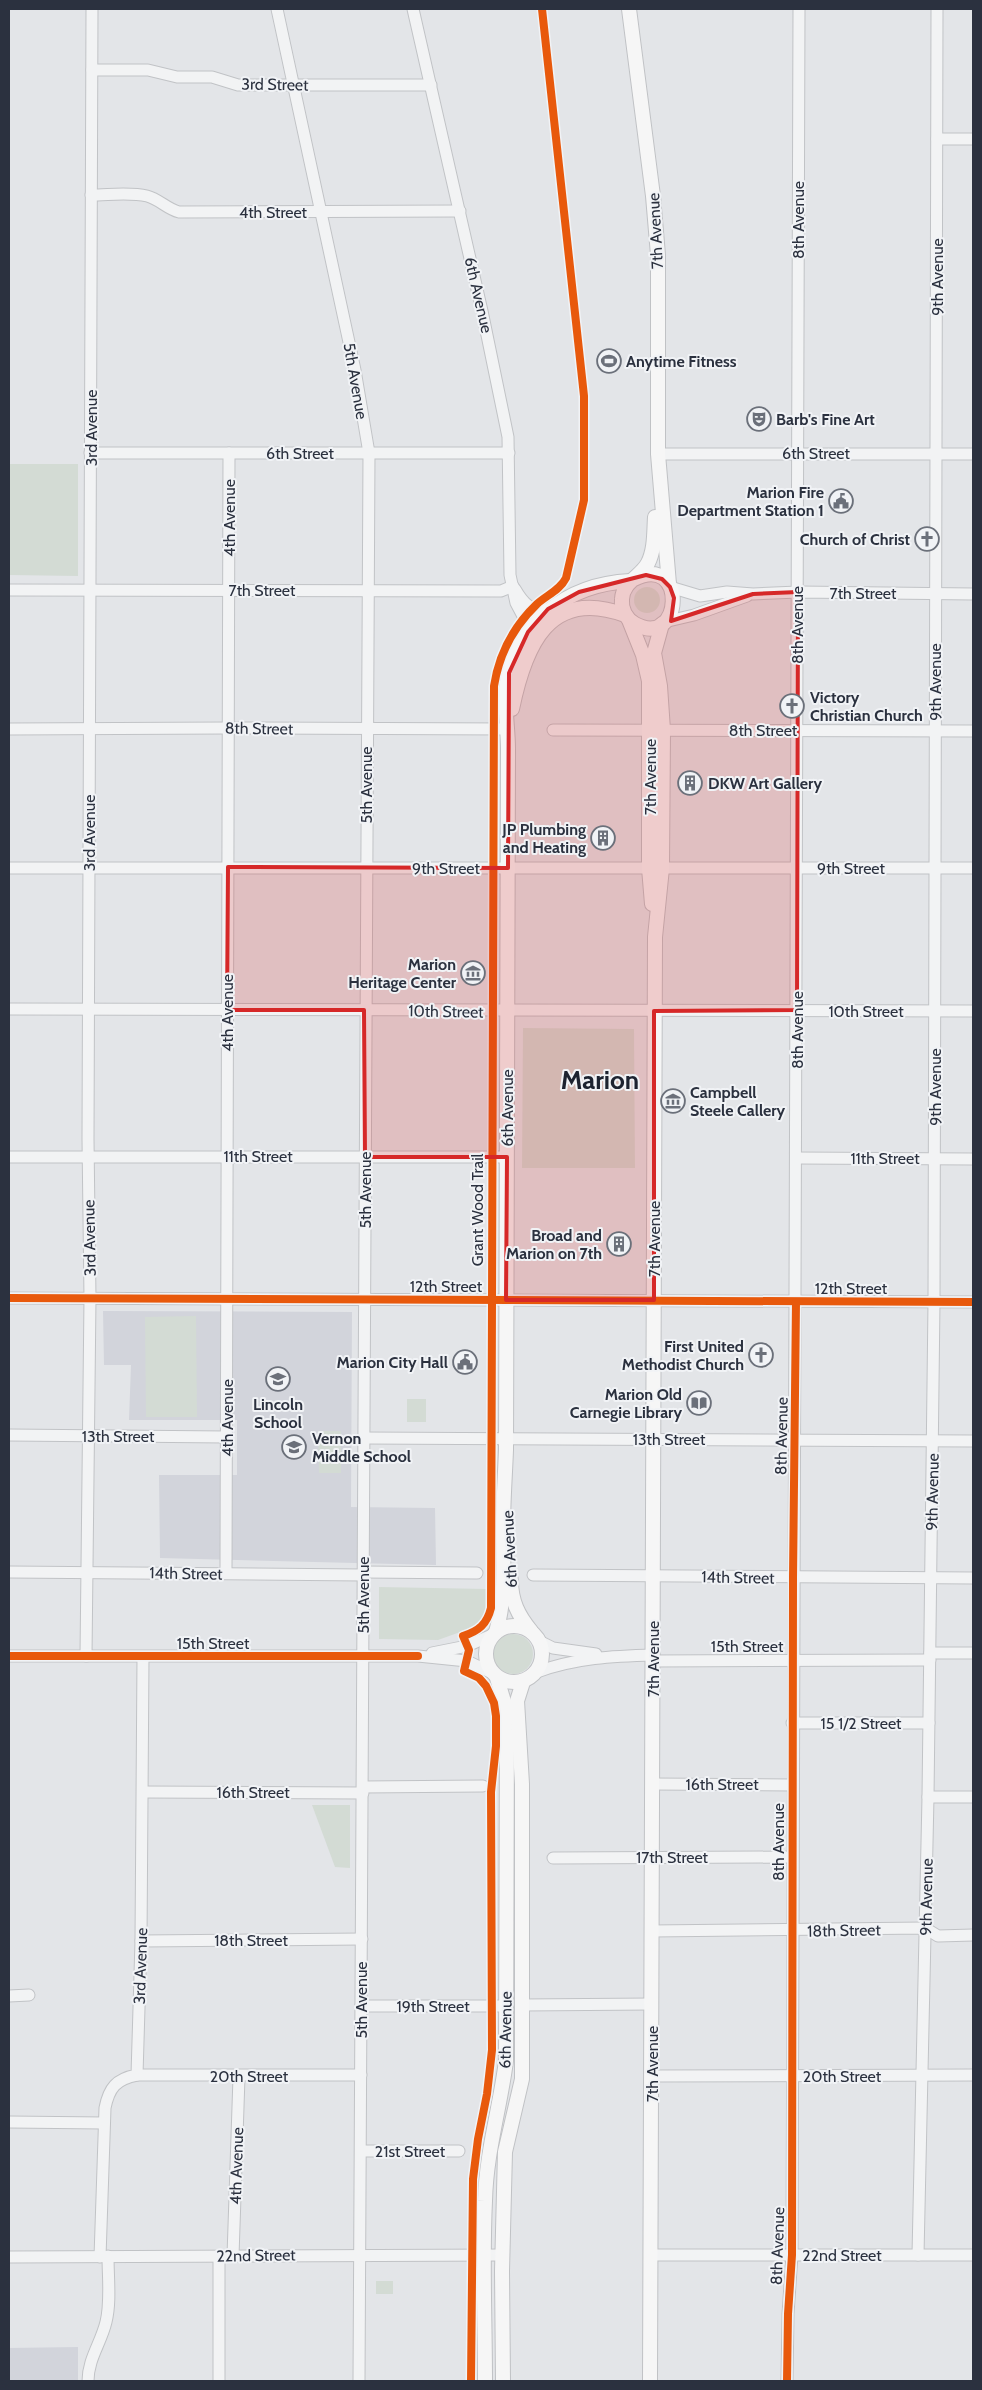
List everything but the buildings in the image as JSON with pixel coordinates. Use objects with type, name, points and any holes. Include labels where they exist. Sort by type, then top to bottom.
[{"type":"main road","name":"7th Avenue","points":[[629,9],[653,190],[658,254],[658,530]]},
{"type":"main road","points":[[658,530],[674,604],[670,615],[663,623],[647,628],[638,626],[627,617],[621,599],[622,593],[658,530]]},
{"type":"main road","points":[[528,632],[548,609],[579,592],[603,583],[652,575],[669,585]]},
{"type":"main road","name":"6th Avenue","points":[[508,729],[519,678],[526,658],[545,628],[560,614],[578,608],[604,608],[627,617]]},
{"type":"main road","name":"7th Avenue","points":[[627,617],[647,668],[657,730]]},
{"type":"main road","name":"7th Avenue","points":[[650,2381],[654,1658],[654,1011],[657,730],[660,686],[654,653],[663,623]]},
{"type":"main road","name":"6th Avenue","points":[[495,1633],[502,1610],[502,1524],[506,1438],[508,729],[506,688],[515,657],[528,632]]},
{"type":"main road","name":"6th Avenue","points":[[505,1487],[510,1529],[511,1596],[519,1616],[537,1638]]},
{"type":"main road","points":[[517,1626],[530,1631],[537,1638],[542,1653],[537,1672],[523,1682],[513,1683],[496,1676],[488,1666],[485,1657],[486,1647],[495,1633],[502,1628],[517,1626]]},
{"type":"main road","name":"6th Avenue","points":[[485,2381],[485,2201],[489,2151],[502,2093],[506,2061],[507,1712],[496,1676]]},
{"type":"main road","name":"6th Avenue","points":[[503,2381],[502,2255],[505,2152],[522,2080],[522,1784],[517,1701],[523,1682]]},
{"type":"street","name":"3rd Avenue","points":[[86,1656],[90,1298],[88,1009],[92,9]]},
{"type":"street","name":"5th Avenue","points":[[277,9],[355,370],[369,453],[364,1010],[364,1657],[359,2381]]},
{"type":"street","name":"6th Avenue","points":[[413,9],[460,211],[508,437],[508,557],[516,603],[526,620],[528,632]]},
{"type":"street","name":"8th Avenue","points":[[787,2381],[788,2314],[792,2255],[792,1723],[797,1010],[798,9]]},
{"type":"street","name":"9th Avenue","points":[[918,2255],[923,2076],[933,1440],[938,9]]},
{"type":"street","name":"3rd Street","points":[[92,70],[148,70],[177,77],[212,77],[238,84],[431,85]]},
{"type":"street","points":[[938,139],[973,139]]},
{"type":"street","name":"4th Street","points":[[92,195],[146,195],[156,198],[170,210],[179,212],[460,211]]},
{"type":"street","name":"6th Street","points":[[90,453],[509,454]]},
{"type":"street","name":"4th Avenue","points":[[226,1574],[229,453]]},
{"type":"street","name":"6th Street","points":[[658,454],[973,454]]},
{"type":"street","name":"7th Street","points":[[669,585],[700,596],[727,592],[753,594],[798,592],[973,594]]},
{"type":"street","name":"6th Avenue","points":[[513,586],[532,610],[548,609]]},
{"type":"street","name":"7th Street","points":[[9,590],[501,591],[513,586]]},
{"type":"street","name":"7th Street","points":[[663,623],[694,616],[753,594]]},
{"type":"street","name":"8th Street","points":[[9,729],[508,729]]},
{"type":"street","name":"8th Street","points":[[553,730],[973,730]]},
{"type":"street","name":"9th Street","points":[[9,868],[973,868]]},
{"type":"street","name":"10th Street","points":[[9,1009],[973,1011]]},
{"type":"street","name":"11th Street","points":[[9,1156],[507,1157]]},
{"type":"street","name":"11th Street","points":[[796,1158],[973,1159]]},
{"type":"street","name":"12th Street","points":[[9,1298],[973,1302]]},
{"type":"street","name":"13th Street","points":[[9,1435],[226,1437]]},
{"type":"street","name":"13th Street","points":[[364,1438],[973,1441]]},
{"type":"street","name":"14th Street","points":[[9,1572],[226,1574],[476,1573]]},
{"type":"street","name":"14th Street","points":[[533,1575],[973,1578]]},
{"type":"street","name":"15th Street","points":[[418,1656],[467,1646],[495,1633]]},
{"type":"street","name":"15th Street","points":[[537,1638],[553,1648],[610,1656],[654,1658],[793,1660],[930,1657],[973,1653]]},
{"type":"street","name":"15th Street","points":[[9,1656],[418,1656],[468,1661],[496,1676]]},
{"type":"street","name":"15th Street","points":[[537,1672],[569,1661],[610,1656]]},
{"type":"street","name":"3rd Avenue","points":[[137,2075],[141,1941],[144,1657]]},
{"type":"street","name":"15 1/2 Street","points":[[792,1723],[929,1723]]},
{"type":"street","name":"16th Street","points":[[653,1784],[792,1785]]},
{"type":"street","name":"16th Street","points":[[143,1792],[363,1790],[483,1786]]},
{"type":"street","points":[[928,1797],[973,1797]]},
{"type":"street","name":"17th Street","points":[[553,1858],[792,1857]]},
{"type":"street","name":"18th Street","points":[[652,1931],[925,1928],[938,1936],[973,1935]]},
{"type":"street","name":"18th Street","points":[[141,1941],[362,1940]]},
{"type":"street","points":[[9,1996],[29,1995]]},
{"type":"street","points":[[522,2005],[652,2004]]},
{"type":"street","name":"19th Street","points":[[361,2006],[505,2006]]},
{"type":"street","name":"20th Street","points":[[652,2076],[923,2076],[973,2074]]},
{"type":"street","points":[[88,2381],[88,2371],[106,2324],[109,2309],[104,2257],[104,2123],[108,2094],[115,2084],[125,2078],[137,2075]]},
{"type":"street","name":"20th Street","points":[[137,2075],[239,2077],[361,2075]]},
{"type":"street","name":"4th Avenue","points":[[233,2256],[239,2077]]},
{"type":"street","points":[[9,2122],[104,2123]]},
{"type":"street","name":"21st Street","points":[[361,2151],[459,2151]]},
{"type":"street","name":"22nd Street","points":[[9,2258],[360,2254],[502,2255]]},
{"type":"street","name":"22nd Street","points":[[650,2255],[973,2254]]},
{"type":"street","points":[[219,2256],[219,2381]]},
{"type":"highlighted area","points":[[646,575],[662,579],[670,587],[674,598],[671,621],[753,594],[798,592],[797,1010],[654,1011],[654,1300],[506,1300],[507,1157],[365,1157],[364,1010],[227,1010],[228,867],[508,868],[509,673],[528,632],[548,609],[579,592]]},
{"type":"shaded area","points":[[9,464],[78,464],[78,576],[9,575]]},
{"type":"shaded area","points":[[647,587],[656,591],[660,600],[656,609],[647,613],[638,609],[634,600],[638,591]]},
{"type":"shaded area","points":[[523,1028],[634,1029],[635,1168],[522,1168]]},
{"type":"shaded area","name":"Vernon Middle School","points":[[103,1311],[352,1312],[351,1507],[435,1508],[436,1565],[160,1558],[159,1475],[237,1475],[237,1420],[129,1420],[131,1365],[104,1365]]},
{"type":"shaded area","points":[[196,1316],[197,1417],[146,1417],[145,1317]]},
{"type":"shaded area","points":[[407,1399],[426,1399],[426,1422],[407,1422]]},
{"type":"shaded area","points":[[318,1431],[341,1431],[341,1473],[319,1473]]},
{"type":"shaded area","points":[[379,1587],[487,1589],[487,1613],[477,1626],[438,1640],[379,1639]]},
{"type":"shaded area","points":[[513,1634],[527,1640],[533,1654],[527,1668],[513,1674],[499,1668],[493,1654],[499,1640]]},
{"type":"shaded area","points":[[312,1805],[350,1805],[350,1868],[335,1867]]},
{"type":"shaded area","points":[[376,2281],[393,2281],[393,2294],[376,2294]]},
{"type":"shaded area","points":[[78,2347],[78,2381],[9,2381],[9,2348]]},
{"type":"cycle path","name":"Grant Wood Trail","points":[[471,2381],[473,2179],[492,2050],[491,1792],[496,1746],[496,1716],[494,1703],[486,1686],[479,1678],[464,1671],[469,1650],[463,1636],[474,1632],[482,1626],[491,1608],[494,686],[504,652],[515,631],[537,604],[557,589],[566,578],[584,500],[584,396],[542,9]]},
{"type":"cycle path","points":[[9,1298],[973,1302]]},
{"type":"cycle path","points":[[787,2381],[788,2314],[792,2255],[793,1577],[796,1302]]},
{"type":"cycle path","points":[[9,1656],[418,1656]]},
{"type":"place","name":"Anytime Fitness","points":[[609,361]]},
{"type":"place","name":"Barb's Fine Art","points":[[759,419]]},
{"type":"place","name":"Marion Fire Department Station 1","points":[[841,501]]},
{"type":"place","name":"Church of Christ","points":[[927,539]]},
{"type":"place","name":"Victory Christian Church","points":[[792,706]]},
{"type":"place","name":"DKW Art Gallery","points":[[690,783]]},
{"type":"place","name":"JP Plumbing and Heating","points":[[603,838]]},
{"type":"place","name":"Marion Heritage Center","points":[[473,973]]},
{"type":"place","name":"Campbell Steele Callery","points":[[673,1101]]},
{"type":"place","name":"Broad and Marion on 7th","points":[[619,1244]]},
{"type":"place","name":"First United Methodist Church","points":[[761,1355]]},
{"type":"place","name":"Marion City Hall","points":[[465,1362]]},
{"type":"place","name":"Lincoln School","points":[[278,1379]]},
{"type":"place","name":"Marion Old Carnegie Library","points":[[699,1403]]},
{"type":"place","name":"Vernon Middle School","points":[[294,1447]]},
{"type":"district","name":"Marion","points":[[600,1080]]}]
